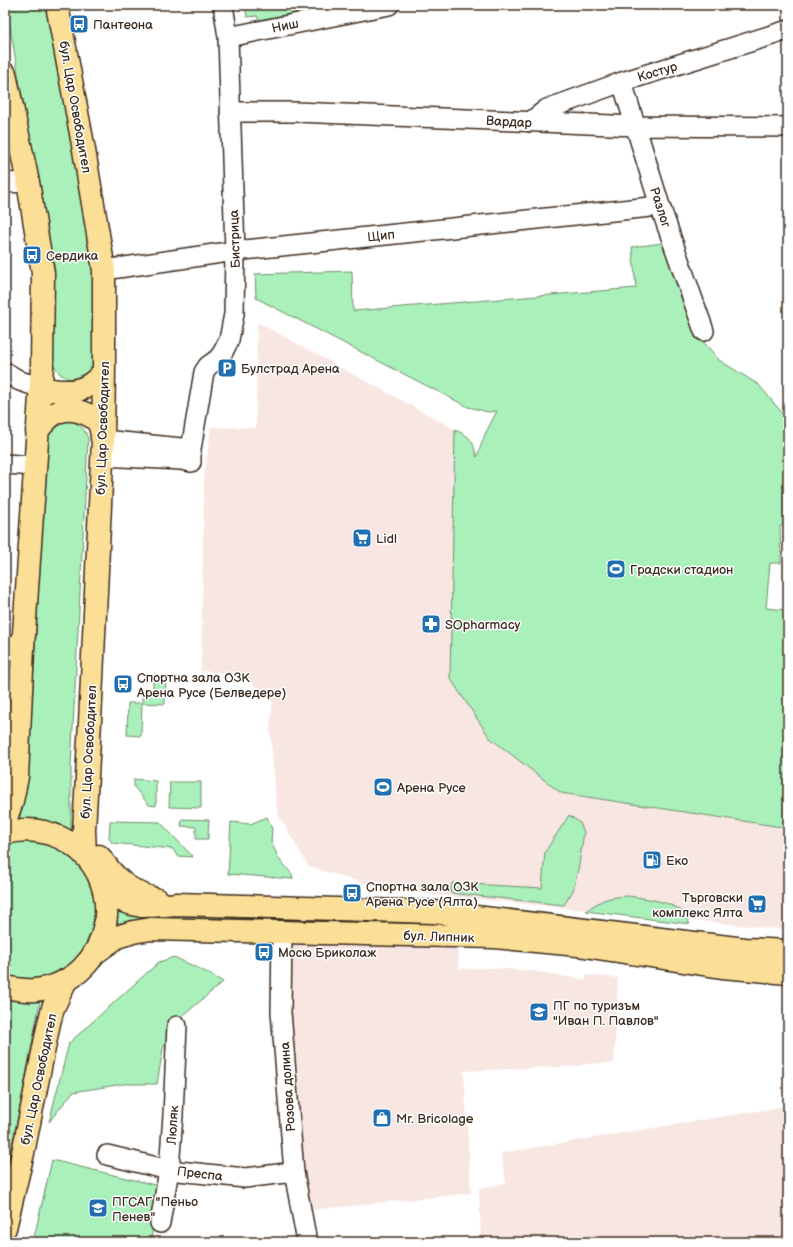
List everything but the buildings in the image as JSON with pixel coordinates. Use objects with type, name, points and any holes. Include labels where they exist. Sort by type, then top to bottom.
[{"type":"main road","name":"бул. Цар Освободител","points":[[57,5],[84,150],[104,270],[102,448],[84,830],[85,855]]},
{"type":"main road","points":[[5,74],[28,182],[43,273],[41,388],[35,466],[14,648],[17,777],[12,801],[5,821]]},
{"type":"main road","points":[[41,388],[69,392],[78,390],[91,384],[99,378],[104,371]]},
{"type":"main road","points":[[37,431],[46,420],[60,411],[66,409],[78,411],[92,418],[100,425],[102,448]]},
{"type":"main road","name":"бул. Цар Освободител","points":[[5,833],[34,830],[53,834],[70,843],[85,855],[101,879],[105,892],[107,913],[103,934],[95,953],[82,968],[66,980],[52,986],[36,990],[20,990],[5,987]]},
{"type":"main road","points":[[84,830],[99,857],[112,874],[122,883],[147,897],[177,904]]},
{"type":"main road","name":"бул. Липник","points":[[105,892],[121,902],[133,905],[146,906],[177,904],[434,912],[745,949],[788,951]]},
{"type":"main road","name":"бул. Липник","points":[[95,953],[117,937],[133,932],[151,929],[494,937],[578,946],[722,967],[788,973]]},
{"type":"main road","name":"бул. Цар Освободител","points":[[5,1228],[23,1153],[49,1023],[53,1008],[66,980]]},
{"type":"street","name":"Бистрица","points":[[102,448],[181,460],[191,455],[204,372],[208,366],[218,360],[229,340],[234,314],[235,251],[228,37],[223,5]]},
{"type":"street","name":"Ниш","points":[[228,37],[389,5]]},
{"type":"street","name":"Костур","points":[[530,122],[547,109],[622,82],[788,30]]},
{"type":"street","name":"Разлог","points":[[622,82],[660,206],[704,331]]},
{"type":"street","name":"Вардар","points":[[230,112],[296,112],[636,126],[788,128]]},
{"type":"street","points":[[5,183],[28,182]]},
{"type":"street","name":"Щип","points":[[104,270],[235,251],[660,206]]},
{"type":"street","points":[[5,372],[20,381],[41,388]]},
{"type":"street","points":[[5,464],[35,466]]},
{"type":"street","name":"Розова долина","points":[[282,931],[282,1012],[294,1172],[307,1242]]},
{"type":"street","name":"Люляк","points":[[160,1223],[169,1170],[177,1026]]},
{"type":"street","name":"Преспа","points":[[107,1155],[169,1170],[245,1178],[294,1172]]},
{"type":"shaded area","points":[[257,322],[456,430],[450,678],[561,793],[788,828],[788,930],[386,890],[308,866],[277,812],[270,726],[273,702],[241,673],[201,671],[204,479],[211,427],[256,428]]},
{"type":"shaded area","points":[[279,924],[457,934],[459,969],[491,968],[533,971],[586,980],[587,975],[618,978],[614,1063],[583,1064],[583,1066],[464,1071],[471,1193],[302,1211]]},
{"type":"shaded area","points":[[788,1106],[788,1242],[481,1242],[479,1189],[506,1183],[501,1153]]},
{"type":"green space","points":[[6,5],[51,5],[95,270],[98,354],[92,373],[87,378],[70,380],[60,374],[53,364],[50,254]]},
{"type":"green space","points":[[245,5],[328,5],[301,9],[301,20],[261,24],[257,16],[247,17]]},
{"type":"green space","name":"Градски стадион","points":[[663,243],[696,333],[719,360],[759,385],[788,420],[788,525],[780,526],[781,563],[770,563],[766,608],[786,610],[785,626],[788,627],[788,828],[561,793],[490,738],[450,678],[455,430],[471,440],[477,457],[485,434],[497,411],[488,412],[468,407],[256,298],[255,274],[352,271],[353,311],[636,288],[632,247]]},
{"type":"green space","points":[[61,421],[79,424],[84,430],[88,439],[71,765],[71,836],[56,826],[33,819],[19,822],[28,779],[47,435]]},
{"type":"green space","points":[[153,681],[166,681],[165,704],[142,703],[142,692],[153,692]]},
{"type":"green space","points":[[128,703],[142,703],[141,736],[127,735]]},
{"type":"green space","points":[[134,779],[156,781],[156,806],[149,805],[134,787]]},
{"type":"green space","points":[[170,782],[201,782],[201,808],[169,807]]},
{"type":"green space","points":[[569,815],[580,823],[584,832],[573,891],[564,905],[450,893],[452,883],[542,888],[545,852]]},
{"type":"green space","points":[[267,817],[272,829],[271,842],[279,859],[292,874],[293,879],[228,874],[231,822],[250,824]]},
{"type":"green space","points":[[182,819],[209,820],[208,839],[196,839],[196,827],[181,826]]},
{"type":"green space","points":[[110,821],[160,822],[193,857],[177,856],[173,849],[112,843],[109,838]]},
{"type":"green space","points":[[20,840],[47,843],[64,851],[84,869],[97,901],[95,927],[85,949],[67,966],[56,972],[29,979],[19,979],[5,975],[5,844]]},
{"type":"green space","points":[[627,896],[665,903],[679,909],[684,913],[690,924],[586,911],[605,900],[614,897]]},
{"type":"green space","points":[[112,909],[433,921],[433,927],[135,921],[111,924]]},
{"type":"green space","points":[[174,957],[223,982],[172,1025],[163,1049],[157,1084],[123,1084],[73,1092],[49,1122],[69,1043],[159,962]]},
{"type":"green space","points":[[42,991],[18,1116],[5,1177],[5,992]]},
{"type":"green space","name":"ПГСАГ \"Пеньо Пенев\"","points":[[52,1160],[163,1187],[150,1242],[33,1242]]},
{"type":"place","name":"Пантеона","points":[[79,24]]},
{"type":"place","name":"Сердика","points":[[32,255]]},
{"type":"place","name":"Булстрад Арена","points":[[227,368]]},
{"type":"place","name":"Lidl","points":[[362,538]]},
{"type":"place","name":"Градски стадион","points":[[616,569]]},
{"type":"place","name":"SOpharmacy","points":[[431,624]]},
{"type":"place","name":"Спортна зала ОЗК Арена Русе (Белведере)","points":[[123,684]]},
{"type":"place","name":"Арена Русе","points":[[383,787]]},
{"type":"place","name":"Еко","points":[[652,860]]},
{"type":"place","name":"Спортна зала ОЗК Арена Русе (Ялта)","points":[[352,893]]},
{"type":"place","name":"Търговски комплекс Ялта","points":[[757,904]]},
{"type":"place","name":"Мосю Бриколаж","points":[[264,952]]},
{"type":"place","name":"ПГ по туризъм \"Иван П. Павлов\"","points":[[539,1012]]},
{"type":"place","name":"Mr. Bricolage","points":[[382,1118]]},
{"type":"place","name":"ПГСАГ \"Пеньо Пенев\"","points":[[98,1208]]}]
